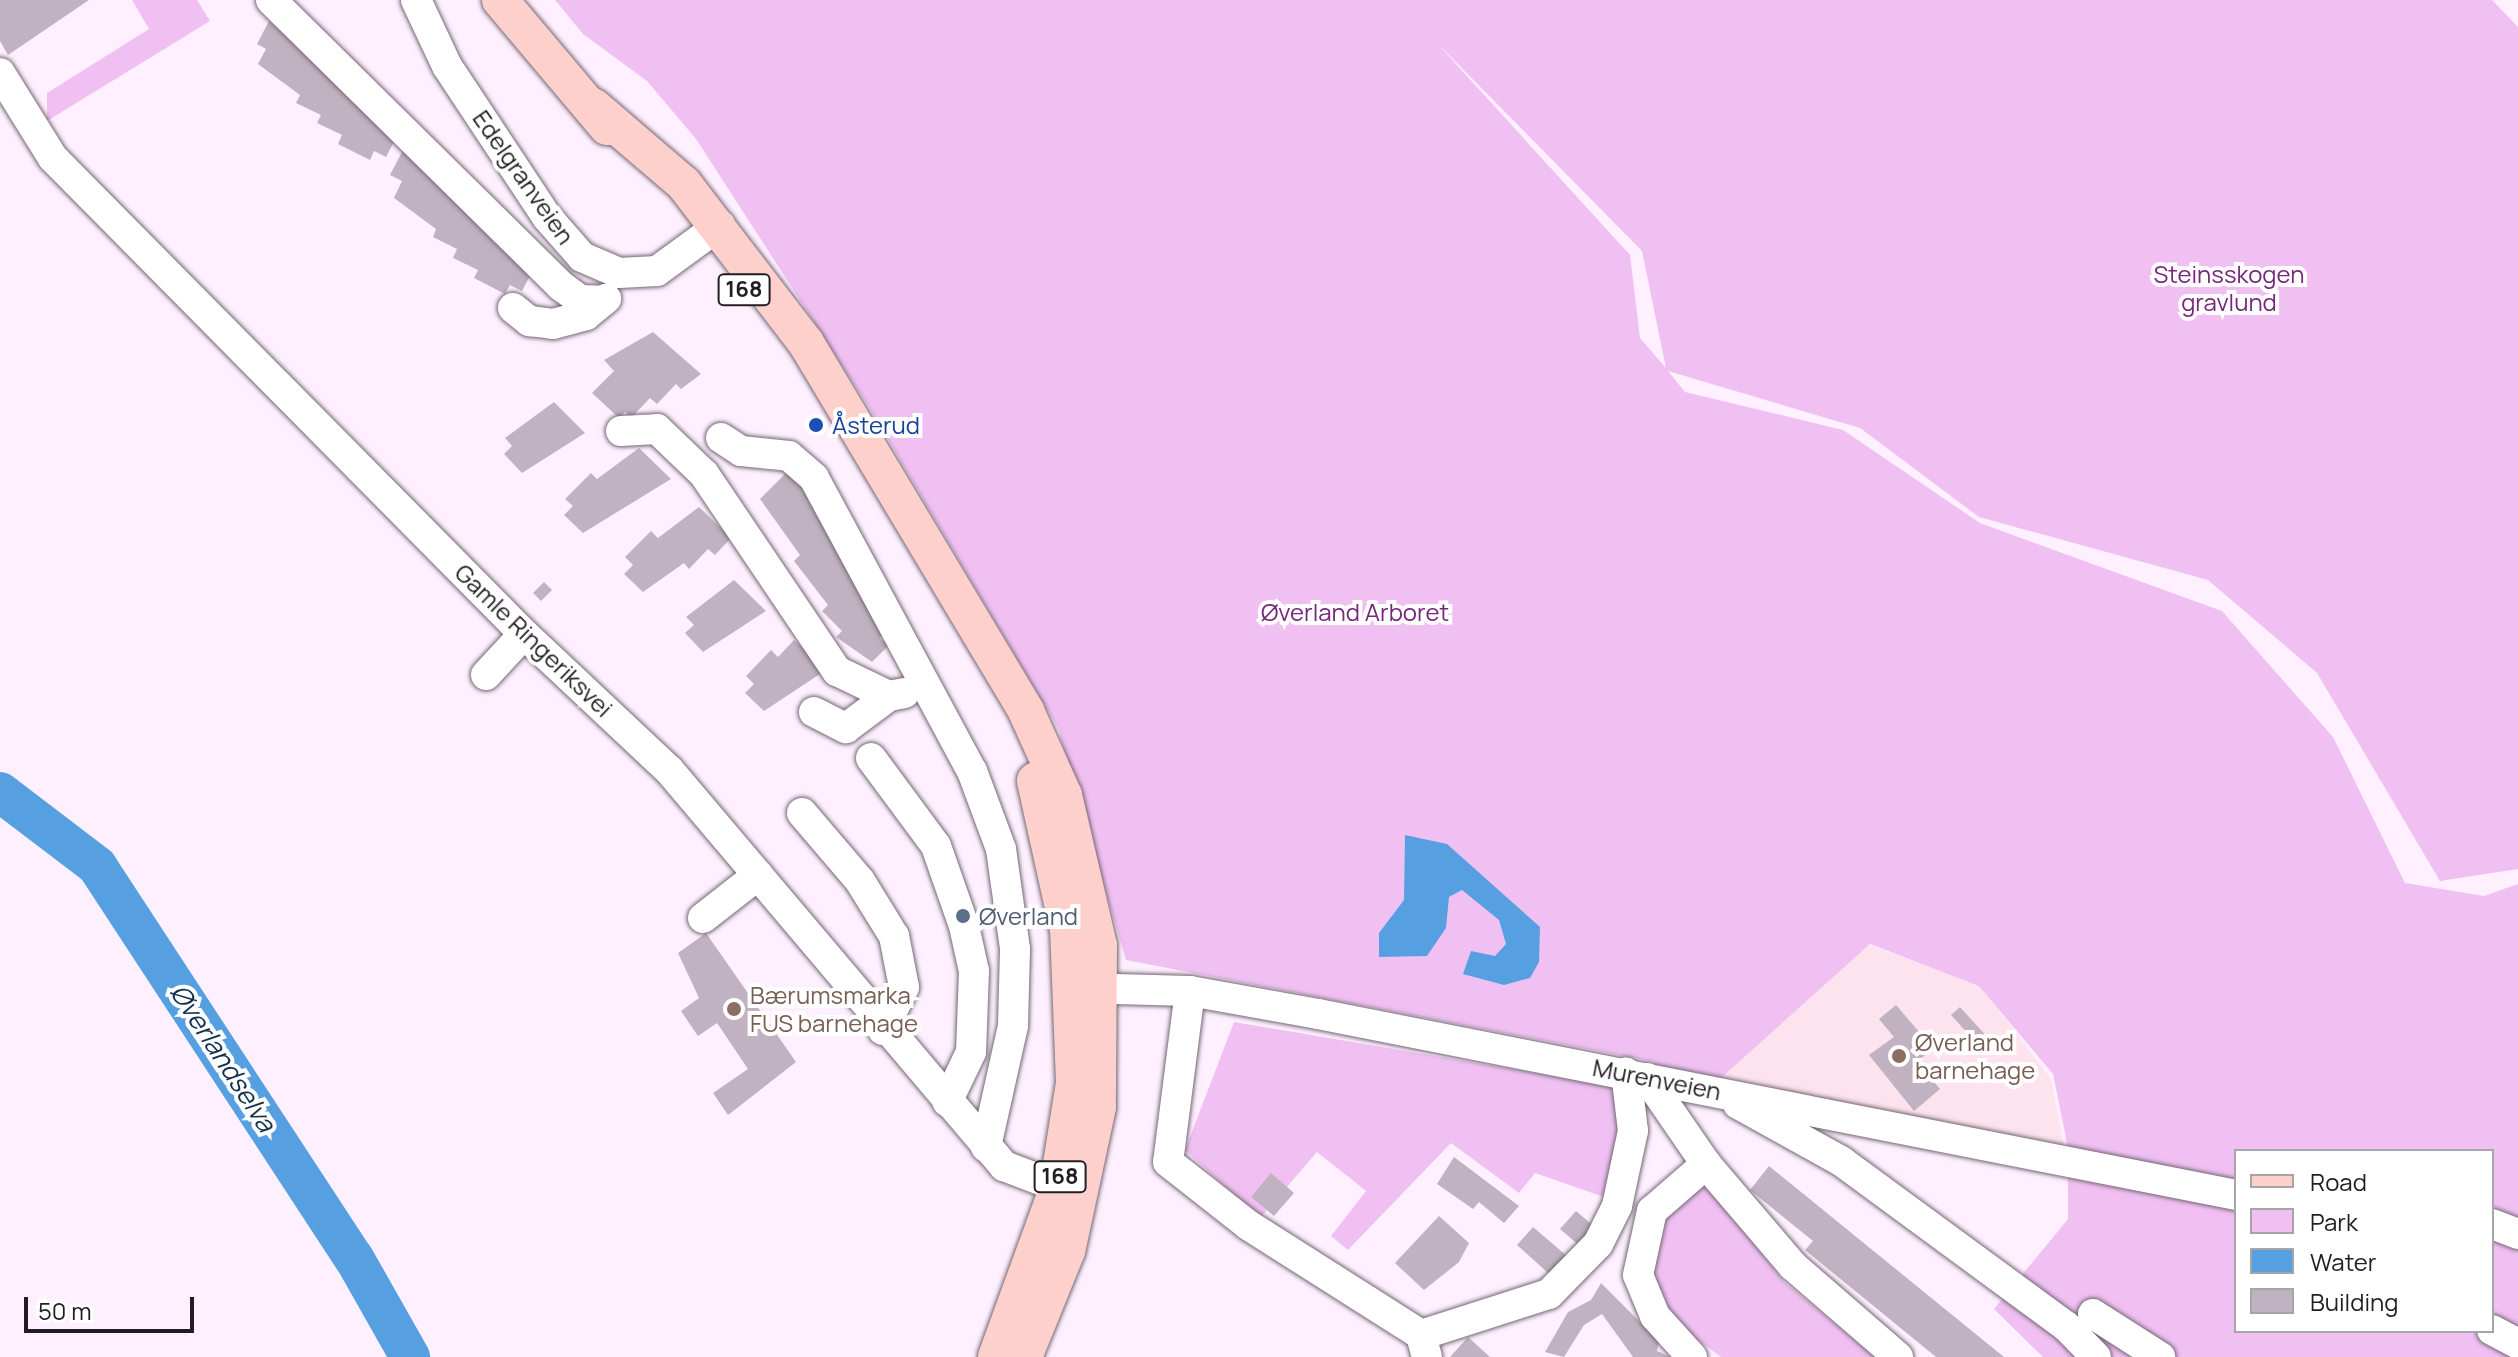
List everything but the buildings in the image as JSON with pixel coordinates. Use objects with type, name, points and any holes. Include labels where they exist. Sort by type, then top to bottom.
[{"type":"main road","name":"168","points":[[500,0],[593,106],[635,136],[825,371],[884,481],[1008,688],[1088,988],[1098,1107],[1070,1192],[1024,1357]]},
{"type":"main road","name":"168","points":[[996,1357],[1070,1192]]},
{"type":"street","points":[[271,0],[561,286],[580,300],[603,301]]},
{"type":"street","name":"Edelgranveien","points":[[416,0],[447,66],[547,217],[582,257],[619,273],[657,271],[711,232]]},
{"type":"street","name":"Gamle Ringeriksvei","points":[[0,73],[53,158],[524,634],[669,770],[883,1030],[1004,1166],[1070,1192]]},
{"type":"street","points":[[513,308],[529,321],[553,324],[586,315],[603,301],[619,273]]},
{"type":"street","points":[[621,431],[657,429],[704,474],[837,671],[889,696]]},
{"type":"street","points":[[721,438],[741,451],[789,456],[814,478],[908,644],[923,689],[972,771],[1012,902],[1013,1026],[986,1147]]},
{"type":"street","points":[[486,675],[524,634]]},
{"type":"street","points":[[814,712],[846,728],[889,696],[923,689]]},
{"type":"street","points":[[871,758],[936,846],[964,926],[974,971],[971,1052],[947,1102]]},
{"type":"street","points":[[802,813],[860,881],[894,936],[904,987],[883,1030]]},
{"type":"street","points":[[703,918],[758,875]]},
{"type":"street","name":"Murenveien","points":[[1088,988],[1190,991],[1636,1075],[2234,1195]]},
{"type":"street","points":[[1190,991],[1168,1162],[1248,1225],[1424,1346],[1549,1294],[1598,1244],[1617,1206],[1633,1131],[1636,1075]]},
{"type":"street","points":[[1636,1075],[1706,1164],[1793,1266],[1898,1357]]},
{"type":"street","points":[[1711,1090],[1841,1161],[2066,1326],[2096,1357]]},
{"type":"street","points":[[1692,1357],[1655,1316],[1638,1275],[1652,1211],[1706,1164]]},
{"type":"street","points":[[2494,1225],[2518,1234]]},
{"type":"street","points":[[2093,1314],[2160,1357]]},
{"type":"street","points":[[2494,1331],[2518,1344]]},
{"type":"shaded area","points":[[1869,945],[1980,985],[2051,1079],[2064,1147],[1720,1079]]},
{"type":"green space","points":[[132,0],[197,0],[210,21],[47,121],[47,93],[149,29]]},
{"type":"green space","points":[[555,0],[2492,0],[2518,27],[2518,869],[2440,881],[2317,673],[2208,580],[1979,517],[1860,428],[1668,371],[1685,392],[1843,430],[1980,523],[2222,611],[2333,737],[2405,883],[2484,896],[2518,884],[2518,1357],[2043,1357],[1994,1309],[2068,1219],[2068,1148],[2053,1074],[1979,986],[1870,944],[1720,1079],[1647,1078],[1655,1062],[1126,960],[1058,728],[869,407],[696,139],[647,81],[583,34]],"holes":[[[1435,41],[1642,251],[1666,368],[1640,338],[1630,255]]]},
{"type":"green space","points":[[1234,1022],[1612,1086],[1629,1110],[1618,1202],[1535,1173],[1519,1193],[1451,1143],[1348,1250],[1331,1236],[1366,1191],[1317,1152],[1260,1218],[1185,1150]]},
{"type":"green space","points":[[1706,1182],[1784,1282],[1875,1357],[1721,1357],[1670,1319],[1653,1276],[1657,1222]]},
{"type":"water","points":[[1405,835],[1447,844],[1540,927],[1539,962],[1530,978],[1504,985],[1463,974],[1471,951],[1495,956],[1506,944],[1499,920],[1462,890],[1449,897],[1446,928],[1427,956],[1379,957],[1379,933],[1404,900]]},
{"type":"waterway","name":"Øverlandselva","points":[[0,792],[97,866],[354,1258],[410,1357]]},
{"type":"place","name":"Åsterud","points":[[816,425]]},
{"type":"place","name":"Øverland","points":[[963,916]]},
{"type":"place","name":"Bærumsmarka FUS barnehage","points":[[734,1009]]},
{"type":"place","name":"Øverland barnehage","points":[[1899,1056]]},
{"type":"park label","name":"Steinsskogen gravlund","points":[[2229,288]]},
{"type":"park label","name":"Øverland Arboret","points":[[1355,612]]}]
